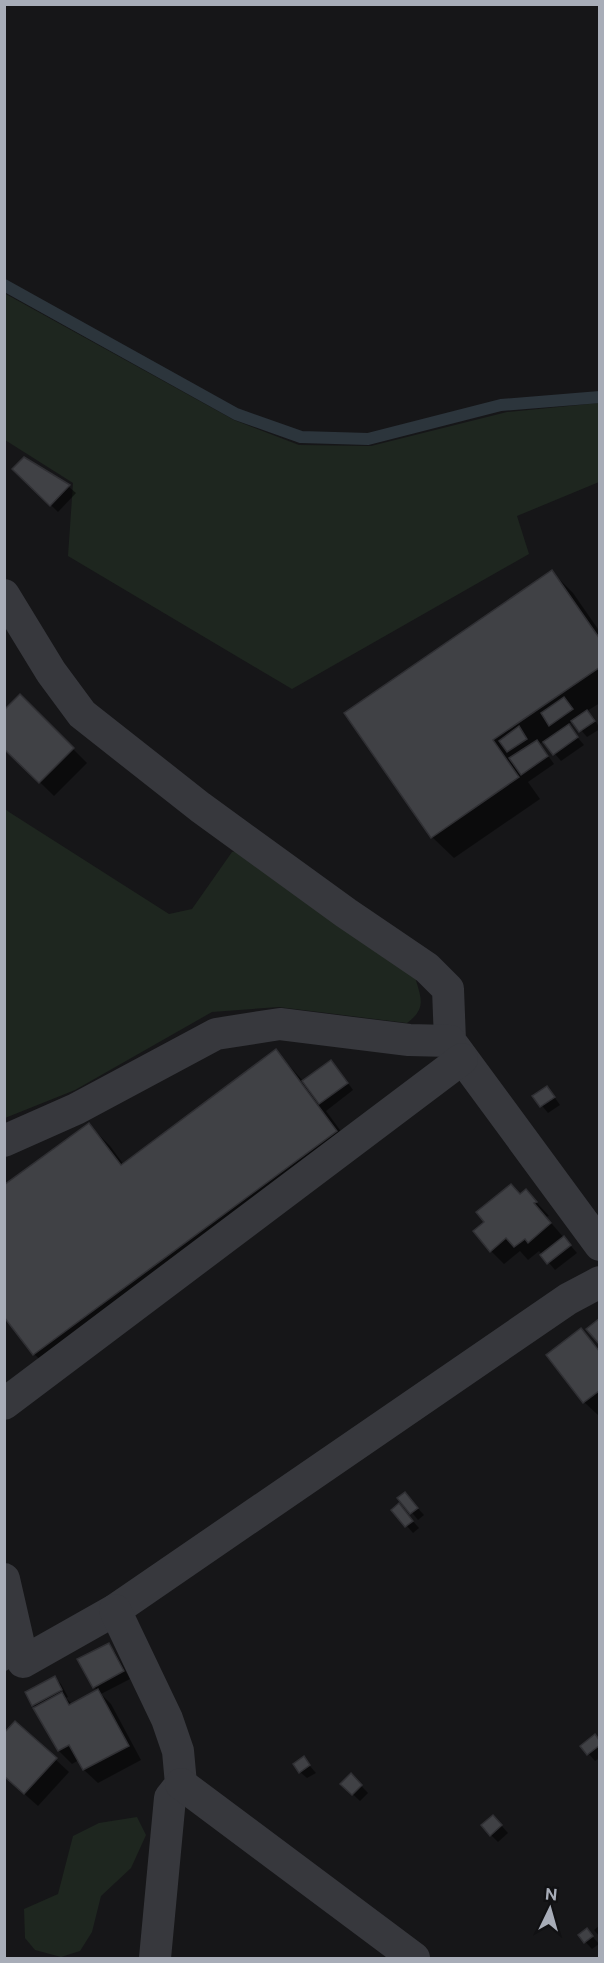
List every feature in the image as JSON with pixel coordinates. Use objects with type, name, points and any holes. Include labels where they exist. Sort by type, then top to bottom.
[{"type":"street","points":[[5,596],[51,672],[82,714],[200,807],[346,913],[427,968],[448,989],[456,1050],[600,1245]]},
{"type":"street","points":[[4,1141],[75,1109],[216,1034],[280,1024],[409,1040],[456,1050]]},
{"type":"street","points":[[4,1404],[456,1050]]},
{"type":"street","points":[[6,1594],[11,1651],[23,1662],[115,1610],[568,1299],[600,1282]]},
{"type":"street","points":[[115,1610],[167,1719],[178,1751],[181,1784],[170,1797],[155,1959]]},
{"type":"street","points":[[181,1784],[414,1959]]},
{"type":"shaded area","points":[[4,293],[234,420],[299,445],[371,446],[507,412],[599,403],[599,482],[517,516],[529,554],[292,689],[68,556],[73,483],[5,440]]},
{"type":"shaded area","points":[[4,808],[169,914],[192,909],[232,852],[243,850],[415,977],[421,1002],[418,1012],[407,1023],[279,1007],[212,1012],[75,1090],[5,1118]]},
{"type":"shaded area","points":[[137,1817],[146,1835],[131,1868],[101,1896],[92,1932],[80,1951],[61,1957],[35,1950],[25,1938],[24,1909],[58,1894],[73,1836],[99,1823]]},
{"type":"building","points":[[24,457],[70,485],[50,506],[12,469]]},
{"type":"building","points":[[552,570],[600,639],[600,667],[493,740],[519,777],[431,838],[344,713]]},
{"type":"building","points":[[20,694],[74,748],[39,783],[4,749],[4,710]]},
{"type":"building","points":[[564,697],[573,709],[549,726],[541,713]]},
{"type":"building","points":[[587,710],[595,721],[579,732],[571,721]]},
{"type":"building","points":[[569,724],[578,737],[553,755],[543,742]]},
{"type":"building","points":[[519,726],[527,739],[507,752],[499,741]]},
{"type":"building","points":[[537,740],[548,756],[521,775],[509,758]]},
{"type":"building","points":[[276,1049],[337,1131],[33,1355],[4,1317],[4,1185],[89,1123],[121,1165]]},
{"type":"building","points":[[331,1060],[348,1083],[319,1104],[302,1081]]},
{"type":"building","points":[[547,1086],[555,1097],[540,1107],[532,1096]]},
{"type":"building","points":[[511,1184],[520,1194],[526,1189],[537,1202],[534,1203],[551,1223],[528,1243],[525,1239],[514,1247],[506,1238],[490,1252],[473,1231],[484,1222],[476,1212]]},
{"type":"building","points":[[564,1236],[571,1245],[547,1264],[540,1255]]},
{"type":"building","points":[[600,1318],[600,1345],[586,1329]]},
{"type":"building","points":[[581,1328],[600,1352],[600,1392],[583,1403],[546,1355]]},
{"type":"building","points":[[405,1492],[418,1508],[410,1514],[397,1498]]},
{"type":"building","points":[[399,1503],[413,1521],[405,1527],[391,1510]]},
{"type":"building","points":[[109,1643],[124,1671],[93,1688],[77,1659]]},
{"type":"building","points":[[55,1676],[62,1690],[32,1706],[25,1692]]},
{"type":"building","points":[[98,1689],[129,1746],[83,1770],[69,1745],[58,1751],[33,1708],[62,1692],[69,1705]]},
{"type":"building","points":[[15,1721],[57,1758],[24,1794],[4,1776],[4,1733]]},
{"type":"building","points":[[595,1734],[600,1745],[587,1755],[580,1746]]},
{"type":"building","points":[[304,1756],[310,1765],[299,1773],[293,1764]]},
{"type":"building","points":[[351,1773],[362,1785],[352,1795],[340,1784]]},
{"type":"building","points":[[493,1815],[502,1825],[490,1836],[481,1825]]},
{"type":"building","points":[[587,1928],[593,1936],[584,1943],[578,1935]]},
{"type":"waterway","points":[[4,285],[236,414],[301,437],[368,439],[501,405],[600,397]]}]
